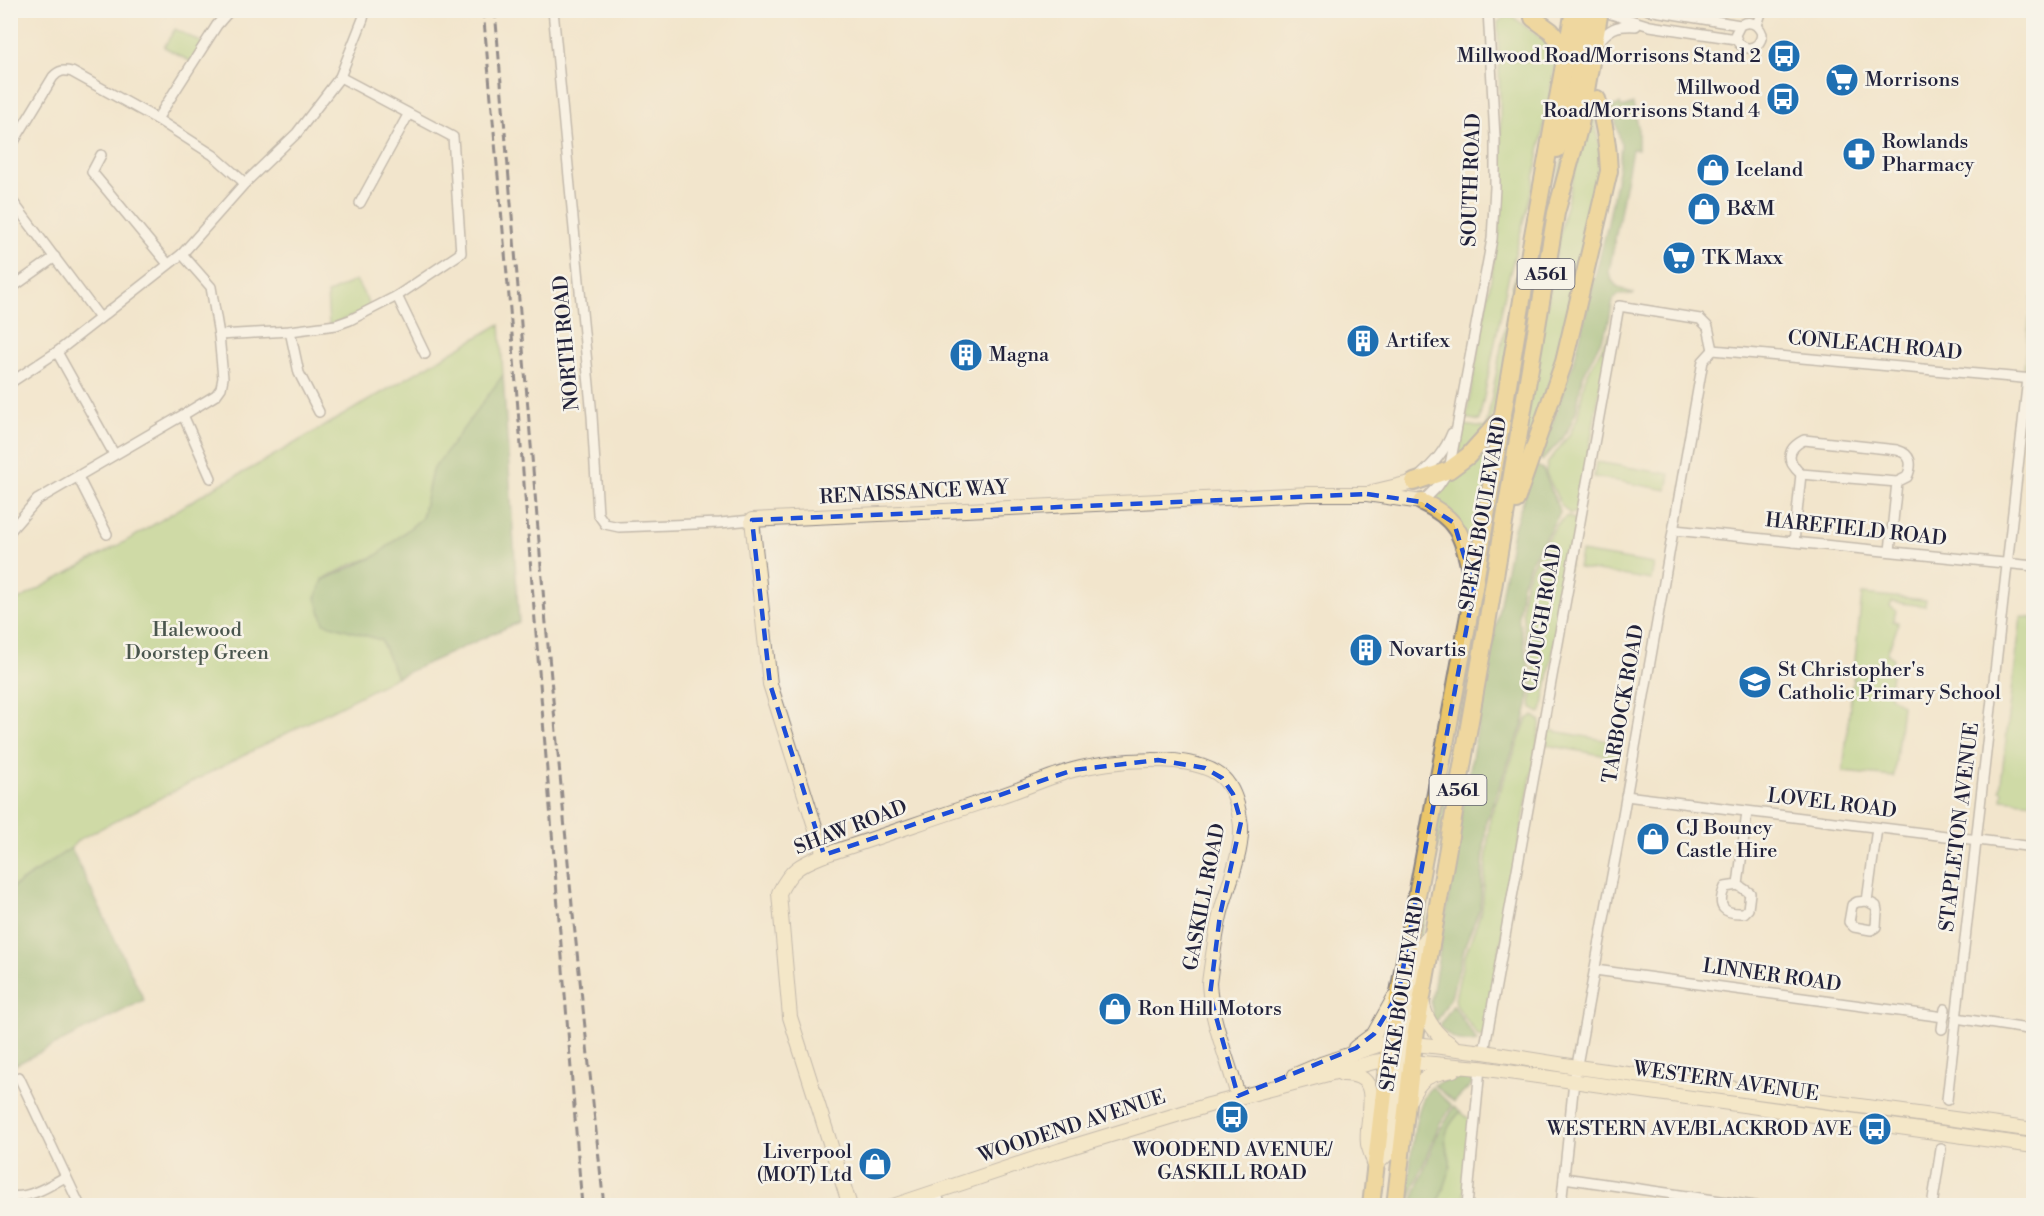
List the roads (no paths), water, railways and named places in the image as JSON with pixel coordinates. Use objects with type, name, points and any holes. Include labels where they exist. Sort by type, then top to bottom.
[{"type":"highway","name":"SPEKE BOULEVARD","points":[[1395,1206],[1407,1106],[1401,1061],[1400,985],[1474,588],[1574,10]]},
{"type":"highway","name":"SPEKE BOULEVARD","points":[[1371,1206],[1375,1166],[1401,1061],[1401,1042],[1422,997],[1556,213],[1580,125],[1594,48],[1597,11]]},
{"type":"highway","name":"A561","points":[[1544,174],[1563,136],[1574,92],[1587,18],[1597,11]]},
{"type":"highway","points":[[1531,13],[1557,39]]},
{"type":"highway","points":[[1502,538],[1564,362],[1609,171],[1605,128],[1597,99]]},
{"type":"highway","points":[[1414,482],[1449,470],[1468,456],[1503,416]]},
{"type":"highway","points":[[1422,502],[1438,509],[1454,523],[1466,549],[1474,588]]},
{"type":"street","points":[[157,119],[217,25],[230,10]]},
{"type":"street","points":[[10,383],[57,352],[182,254],[245,183],[297,134],[340,77],[365,10]]},
{"type":"street","name":"NORTH ROAD","points":[[554,10],[592,416],[598,514],[605,524],[620,528],[752,520]]},
{"type":"street","name":"SOUTH ROAD","points":[[1422,502],[1438,486],[1449,470],[1492,239],[1495,138],[1488,10]]},
{"type":"street","points":[[1648,10],[1740,25],[1748,22],[1758,26]]},
{"type":"street","points":[[1740,25],[1736,30],[1736,39],[1742,46],[1746,48],[1758,45],[1762,37],[1758,26],[1762,10]]},
{"type":"street","points":[[1597,11],[1650,26],[1736,39]]},
{"type":"street","points":[[1594,48],[1611,29],[1621,26],[1650,26]]},
{"type":"street","points":[[10,148],[53,76],[64,70],[72,72],[157,119],[213,155],[245,183]]},
{"type":"street","points":[[219,335],[290,331],[350,320],[397,296],[461,253],[453,137],[340,77]]},
{"type":"street","points":[[360,203],[408,115]]},
{"type":"street","points":[[101,155],[93,172],[168,264]]},
{"type":"street","points":[[10,198],[100,318]]},
{"type":"street","points":[[10,531],[37,500],[216,395],[221,388],[223,378],[219,335],[211,287],[182,254]]},
{"type":"street","points":[[10,289],[55,257]]},
{"type":"street","points":[[397,296],[425,354]]},
{"type":"street","name":"CLOUGH ROAD","points":[[1484,1052],[1619,306],[1700,319],[1708,327],[1713,350]]},
{"type":"street","points":[[290,331],[299,373],[319,412]]},
{"type":"street","name":"CONLEACH ROAD","points":[[1713,350],[2031,379]]},
{"type":"street","name":"TARBOCK ROAD","points":[[1561,1206],[1575,1074],[1703,361],[1713,350]]},
{"type":"street","points":[[57,352],[114,454]]},
{"type":"street","name":"STAPLETON AVENUE","points":[[1947,1100],[2031,379]]},
{"type":"street","points":[[183,415],[211,478]]},
{"type":"street","name":"SOUTH ROAD","points":[[1414,482],[1433,464],[1447,445],[1458,419]]},
{"type":"street","points":[[1804,440],[1904,452],[1910,458],[1910,471],[1903,480],[1897,482],[1801,474],[1791,462],[1790,455],[1796,444],[1804,440]]},
{"type":"street","points":[[1794,542],[1801,474]]},
{"type":"street","points":[[78,477],[107,534]]},
{"type":"street","points":[[1367,494],[1414,482]]},
{"type":"street","points":[[1890,551],[1897,482]]},
{"type":"street","name":"RENAISSANCE WAY","points":[[752,520],[1309,494],[1367,494],[1422,502]]},
{"type":"street","points":[[752,520],[770,684],[824,855]]},
{"type":"street","name":"HAREFIELD ROAD","points":[[1674,530],[2034,566]]},
{"type":"street","name":"SHAW ROAD","points":[[850,1206],[790,1017],[779,893],[786,879],[797,866],[1073,770],[1124,761],[1158,760],[1205,768],[1222,778]]},
{"type":"street","name":"GASKILL ROAD","points":[[1222,778],[1233,794],[1241,822],[1239,847],[1220,915],[1209,983],[1221,1044],[1238,1096]]},
{"type":"street","name":"LOVEL ROAD","points":[[1626,796],[2034,847]]},
{"type":"street","points":[[1738,885],[1747,812]]},
{"type":"street","points":[[1867,901],[1876,828]]},
{"type":"street","name":"A561","points":[[1401,1042],[1407,1032],[1423,943],[1433,933]]},
{"type":"street","name":"LINNER ROAD","points":[[1595,970],[1944,1013],[1942,1029]]},
{"type":"street","points":[[1326,1069],[1374,1034],[1392,1004],[1400,985]]},
{"type":"street","points":[[1422,997],[1424,1011],[1438,1036],[1460,1048]]},
{"type":"street","points":[[1956,1018],[2034,1030]]},
{"type":"street","name":"WESTERN AVENUE","points":[[1401,1042],[1460,1048],[1575,1074],[2034,1146]]},
{"type":"street","name":"WOODEND AVENUE","points":[[893,1206],[1061,1150],[1263,1090],[1401,1042]]},
{"type":"street","name":"WESTERN AVENUE","points":[[1401,1061],[1575,1074],[2034,1130]]},
{"type":"street","name":"WOODEND AVENUE","points":[[1326,1069],[1401,1061]]},
{"type":"street","points":[[1407,1106],[1418,1083],[1433,1074],[1475,1068],[1467,1206]]},
{"type":"street","points":[[1326,1069],[1352,1074],[1368,1084],[1371,1096],[1368,1142],[1375,1166]]},
{"type":"street","points":[[19,1077],[80,1206]]},
{"type":"street","points":[[1932,1206],[1941,1149]]},
{"type":"street","points":[[15,1200],[65,1177]]},
{"type":"street","points":[[1564,1178],[1755,1206]]},
{"type":"street","points":[[936,1192],[941,1206]]},
{"type":"railway","points":[[483,10],[509,297],[582,1206]]},
{"type":"railway","points":[[495,10],[544,602],[572,905],[604,1206]]},
{"type":"place","name":"Millwood Road/Morrisons Stand 2","points":[[1784,56]]},
{"type":"place","name":"Morrisons","points":[[1842,80]]},
{"type":"place","name":"Millwood Road/Morrisons Stand 4","points":[[1783,99]]},
{"type":"place","name":"Rowlands Pharmacy","points":[[1859,154]]},
{"type":"place","name":"Iceland","points":[[1713,170]]},
{"type":"place","name":"B&M","points":[[1704,209]]},
{"type":"place","name":"TK Maxx","points":[[1679,258]]},
{"type":"place","name":"Artifex","points":[[1363,341]]},
{"type":"place","name":"Magna","points":[[966,355]]},
{"type":"place","name":"Novartis","points":[[1366,650]]},
{"type":"place","name":"St Christopher's Catholic Primary School","points":[[1755,682]]},
{"type":"place","name":"CJ Bouncy Castle Hire","points":[[1653,839]]},
{"type":"place","name":"Ron Hill Motors","points":[[1115,1009]]},
{"type":"place","name":"WOODEND AVENUE/ GASKILL ROAD","points":[[1232,1117]]},
{"type":"place","name":"WESTERN AVE/BLACKROD AVE","points":[[1875,1129]]},
{"type":"place","name":"Liverpool (MOT) Ltd","points":[[875,1164]]},
{"type":"park label","name":"Halewood Doorstep Green","points":[[197,642]]}]
